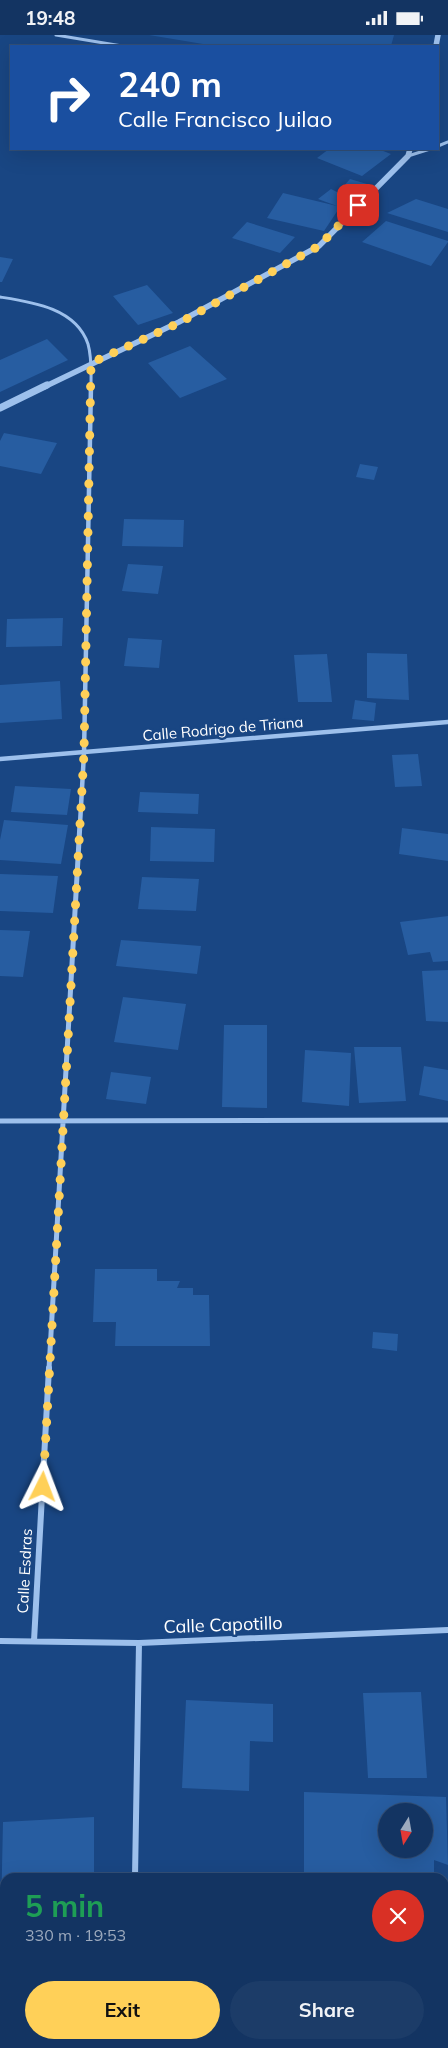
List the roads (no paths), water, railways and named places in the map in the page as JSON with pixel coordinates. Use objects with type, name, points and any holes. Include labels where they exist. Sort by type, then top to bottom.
[{"type":"street","points":[[56,35],[116,45]]},
{"type":"street","points":[[408,156],[410,150]]},
{"type":"street","points":[[0,408],[91,363],[179,323],[319,246],[408,156],[427,150]]},
{"type":"street","name":"Calle Esdras","points":[[0,297],[34,303],[58,311],[75,325],[86,341],[91,363],[84,753],[34,1641]]},
{"type":"street","name":"Calle Rodrigo de Triana","points":[[0,759],[448,723]]},
{"type":"street","points":[[0,1121],[448,1120]]},
{"type":"street","name":"Calle Capotillo","points":[[0,1641],[139,1643],[448,1630]]},
{"type":"street","points":[[135,1873],[139,1643]]}]
